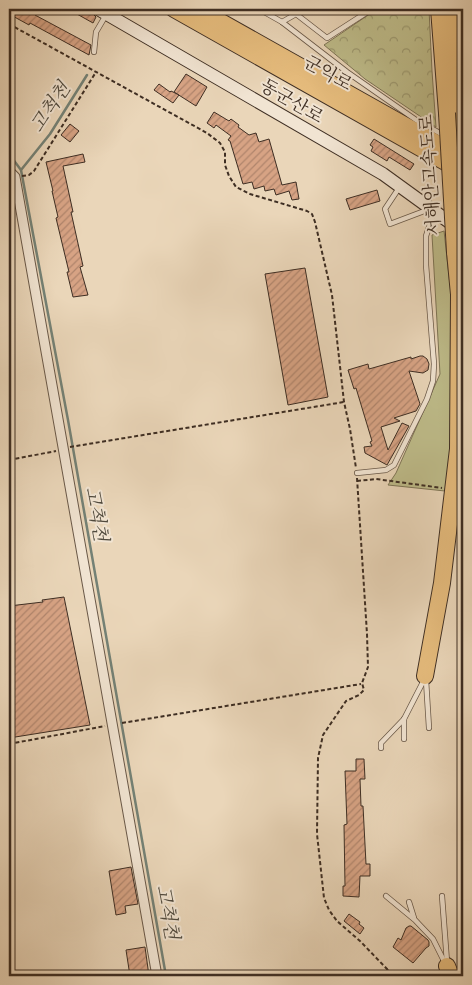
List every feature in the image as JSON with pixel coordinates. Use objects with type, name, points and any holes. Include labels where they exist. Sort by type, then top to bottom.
[{"type":"highway","name":"군익로","points":[[174,9],[463,172]]},
{"type":"highway","name":"군익로","points":[[198,9],[463,158]]},
{"type":"highway","name":"서해안고속도로","points":[[439,9],[455,252],[463,338]]},
{"type":"highway","name":"서해안고속도로","points":[[454,9],[463,131]]},
{"type":"highway","points":[[425,676],[442,583],[458,449],[459,294]]},
{"type":"street","name":"동군산로","points":[[102,11],[383,174],[463,232]]},
{"type":"street","points":[[9,171],[15,177],[114,724],[157,976]]},
{"type":"lane","points":[[259,9],[282,22],[347,72],[416,120],[463,145]]},
{"type":"lane","points":[[282,22],[296,14],[327,38],[372,9]]},
{"type":"lane","points":[[94,52],[96,32],[102,11]]},
{"type":"lane","points":[[400,186],[385,209],[390,224],[434,210]]},
{"type":"lane","points":[[357,473],[386,470],[394,464],[427,399],[433,380],[434,364],[426,265],[426,236],[434,210]]},
{"type":"lane","points":[[381,748],[382,743],[404,719],[425,676]]},
{"type":"lane","points":[[425,676],[429,728]]},
{"type":"lane","points":[[404,719],[404,739]]},
{"type":"lane","points":[[386,896],[415,920],[433,939],[449,971]]},
{"type":"lane","points":[[442,896],[449,971]]},
{"type":"lane","points":[[409,902],[415,920]]},
{"type":"path","points":[[9,24],[207,133],[220,143],[226,152],[225,165],[236,187],[250,194],[312,214],[332,295],[344,402],[357,473],[368,667],[362,683],[364,690],[359,695],[346,701],[323,735],[318,758],[318,834],[324,898],[329,910],[338,922],[360,941],[392,976]]},
{"type":"path","points":[[29,175],[34,171],[96,72]]},
{"type":"path","points":[[9,460],[81,446],[344,402]]},
{"type":"path","points":[[357,481],[376,479],[442,488]]},
{"type":"path","points":[[9,744],[114,724],[362,683]]},
{"type":"path","points":[[364,976],[380,974],[387,969]]},
{"type":"green space","points":[[377,9],[429,9],[436,127],[365,79],[324,45]]},
{"type":"green space","points":[[444,231],[453,312],[454,433],[445,491],[388,485],[396,473],[440,374],[432,235]]},
{"type":"building","points":[[9,9],[38,9],[35,15],[91,45],[89,55],[30,23],[29,25],[9,14]]},
{"type":"building","points":[[68,9],[85,9],[96,17],[93,23]]},
{"type":"building","points":[[186,74],[207,87],[196,106],[174,92]]},
{"type":"building","points":[[159,84],[170,92],[179,95],[173,103],[154,90]]},
{"type":"building","points":[[214,112],[229,121],[231,119],[249,135],[256,133],[259,142],[269,139],[282,185],[296,182],[299,199],[292,200],[289,191],[276,195],[274,189],[265,191],[264,186],[254,189],[252,182],[243,184],[230,141],[228,140],[231,136],[216,125],[214,128],[207,123]]},
{"type":"building","points":[[70,124],[79,131],[70,142],[61,135]]},
{"type":"building","points":[[374,139],[414,164],[410,170],[389,157],[387,161],[371,151],[373,147],[370,145]]},
{"type":"building","points":[[83,154],[85,162],[63,166],[83,266],[80,267],[88,295],[73,297],[46,162]]},
{"type":"building","points":[[377,190],[380,201],[350,210],[346,199]]},
{"type":"building","points":[[305,268],[328,397],[288,405],[265,274]]},
{"type":"building","points":[[420,356],[427,359],[429,364],[428,370],[423,373],[409,371],[420,404],[416,411],[394,418],[400,421],[381,427],[388,450],[402,423],[409,426],[387,465],[365,453],[364,447],[372,446],[370,442],[372,441],[356,388],[354,389],[348,370],[368,364],[369,369]]},
{"type":"building","points":[[64,597],[90,725],[9,738],[9,606],[43,602],[42,600]]},
{"type":"building","points":[[356,759],[364,759],[365,779],[360,779],[361,806],[363,806],[366,864],[370,864],[370,876],[360,876],[359,897],[343,896],[343,886],[345,886],[344,825],[347,824],[345,771],[356,771]]},
{"type":"building","points":[[131,867],[138,904],[125,906],[126,913],[116,915],[109,871]]},
{"type":"building","points":[[349,914],[360,922],[359,924],[364,928],[360,934],[344,921]]},
{"type":"building","points":[[409,926],[429,942],[429,946],[413,963],[393,947],[398,938],[401,940],[406,928]]},
{"type":"building","points":[[145,947],[149,976],[130,976],[126,950]]},
{"type":"waterway","name":"고척천","points":[[87,75],[50,134],[21,170],[68,420],[166,976]]},
{"type":"waterway","points":[[9,154],[21,170]]}]
